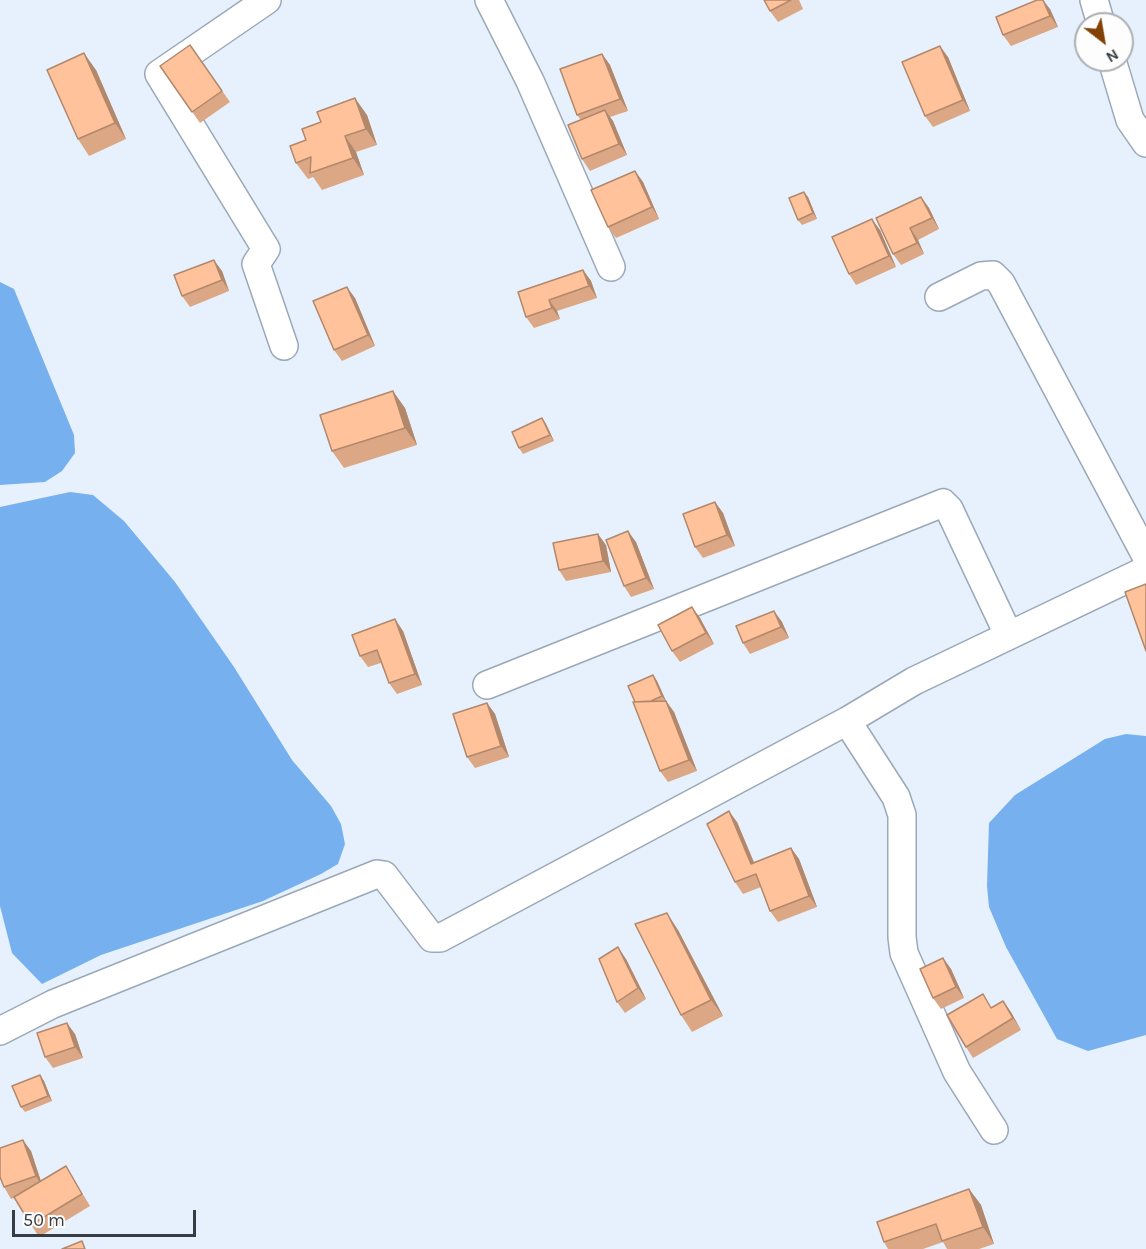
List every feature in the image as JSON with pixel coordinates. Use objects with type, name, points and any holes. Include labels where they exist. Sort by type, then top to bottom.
[{"type":"street","points":[[267,0],[159,74],[266,249],[256,264],[284,346]]},
{"type":"street","points":[[489,0],[530,81],[611,267]]},
{"type":"street","points":[[1116,72],[1130,120],[1146,143]]},
{"type":"street","points":[[939,297],[981,276],[993,275],[1001,283],[1146,556]]},
{"type":"street","points":[[487,686],[943,503],[949,509],[1008,634]]},
{"type":"street","points":[[0,1031],[53,1004],[377,874],[384,875],[432,938],[440,938],[847,721],[914,681],[1008,634],[1146,570]]},
{"type":"street","points":[[847,721],[896,797],[902,815],[904,952],[957,1072],[994,1130]]},
{"type":"water","points":[[0,282],[14,289],[74,435],[75,453],[62,471],[45,482],[0,485]]},
{"type":"water","points":[[70,492],[93,495],[124,521],[175,582],[234,667],[292,760],[331,806],[341,824],[345,844],[338,864],[263,901],[101,955],[42,984],[12,953],[0,906],[0,507]]},
{"type":"water","points":[[1126,734],[1146,736],[1146,1035],[1088,1051],[1057,1039],[1006,947],[989,907],[987,886],[989,823],[1015,795],[1105,739]]},
{"type":"building","points":[[764,0],[791,0],[770,11]]},
{"type":"building","points":[[1037,0],[1043,0],[1050,16],[1003,35],[996,17]]},
{"type":"building","points":[[190,45],[222,91],[192,112],[160,66]]},
{"type":"building","points":[[940,46],[963,100],[925,116],[902,62]]},
{"type":"building","points":[[84,53],[115,123],[78,139],[47,70]]},
{"type":"building","points":[[602,54],[620,99],[577,115],[560,69]]},
{"type":"building","points":[[355,98],[366,129],[345,136],[353,158],[310,173],[311,157],[296,163],[290,146],[306,140],[302,129],[321,122],[317,112]]},
{"type":"building","points":[[605,110],[619,144],[582,159],[568,125]]},
{"type":"building","points":[[635,171],[652,207],[608,227],[591,190]]},
{"type":"building","points":[[804,192],[813,213],[798,220],[789,198]]},
{"type":"building","points":[[921,197],[932,218],[910,228],[917,243],[893,254],[876,218]]},
{"type":"building","points":[[872,219],[889,256],[849,274],[832,237]]},
{"type":"building","points":[[214,260],[222,280],[182,296],[174,275]]},
{"type":"building","points":[[583,270],[589,286],[549,300],[552,308],[526,317],[518,292]]},
{"type":"building","points":[[347,287],[368,335],[334,350],[313,301]]},
{"type":"building","points":[[393,391],[405,428],[332,451],[320,415]]},
{"type":"building","points":[[542,418],[550,435],[519,448],[512,432]]},
{"type":"building","points":[[715,502],[727,535],[695,547],[683,514]]},
{"type":"building","points":[[628,531],[646,578],[624,586],[606,540]]},
{"type":"building","points":[[598,534],[603,561],[559,570],[553,543]]},
{"type":"building","points":[[1146,584],[1146,651],[1125,592]]},
{"type":"building","points":[[692,607],[706,633],[672,651],[658,625]]},
{"type":"building","points":[[774,611],[781,627],[743,643],[736,626]]},
{"type":"building","points":[[395,619],[415,674],[389,683],[377,650],[360,656],[352,635]]},
{"type":"building","points":[[653,675],[662,696],[651,701],[635,702],[628,686]]},
{"type":"building","points":[[666,701],[689,760],[660,771],[633,702]]},
{"type":"building","points":[[487,703],[501,746],[467,757],[453,714]]},
{"type":"building","points":[[729,811],[751,864],[791,848],[809,896],[770,911],[756,874],[735,882],[707,824]]},
{"type":"building","points":[[667,913],[711,1000],[681,1015],[635,924]]},
{"type":"building","points":[[618,947],[638,988],[617,1002],[599,959]]},
{"type":"building","points":[[943,958],[956,987],[933,998],[920,969]]},
{"type":"building","points":[[983,994],[991,1008],[1003,1001],[1013,1018],[966,1047],[947,1015]]},
{"type":"building","points":[[67,1023],[75,1047],[45,1057],[37,1033]]},
{"type":"building","points":[[40,1075],[48,1096],[21,1107],[12,1086]]},
{"type":"building","points":[[23,1140],[36,1176],[4,1187],[0,1177],[0,1148]]},
{"type":"building","points":[[66,1166],[82,1194],[31,1225],[14,1197]]},
{"type":"building","points":[[969,1189],[983,1227],[942,1241],[936,1224],[884,1242],[877,1222]]},
{"type":"building","points":[[82,1241],[85,1249],[62,1249]]}]
